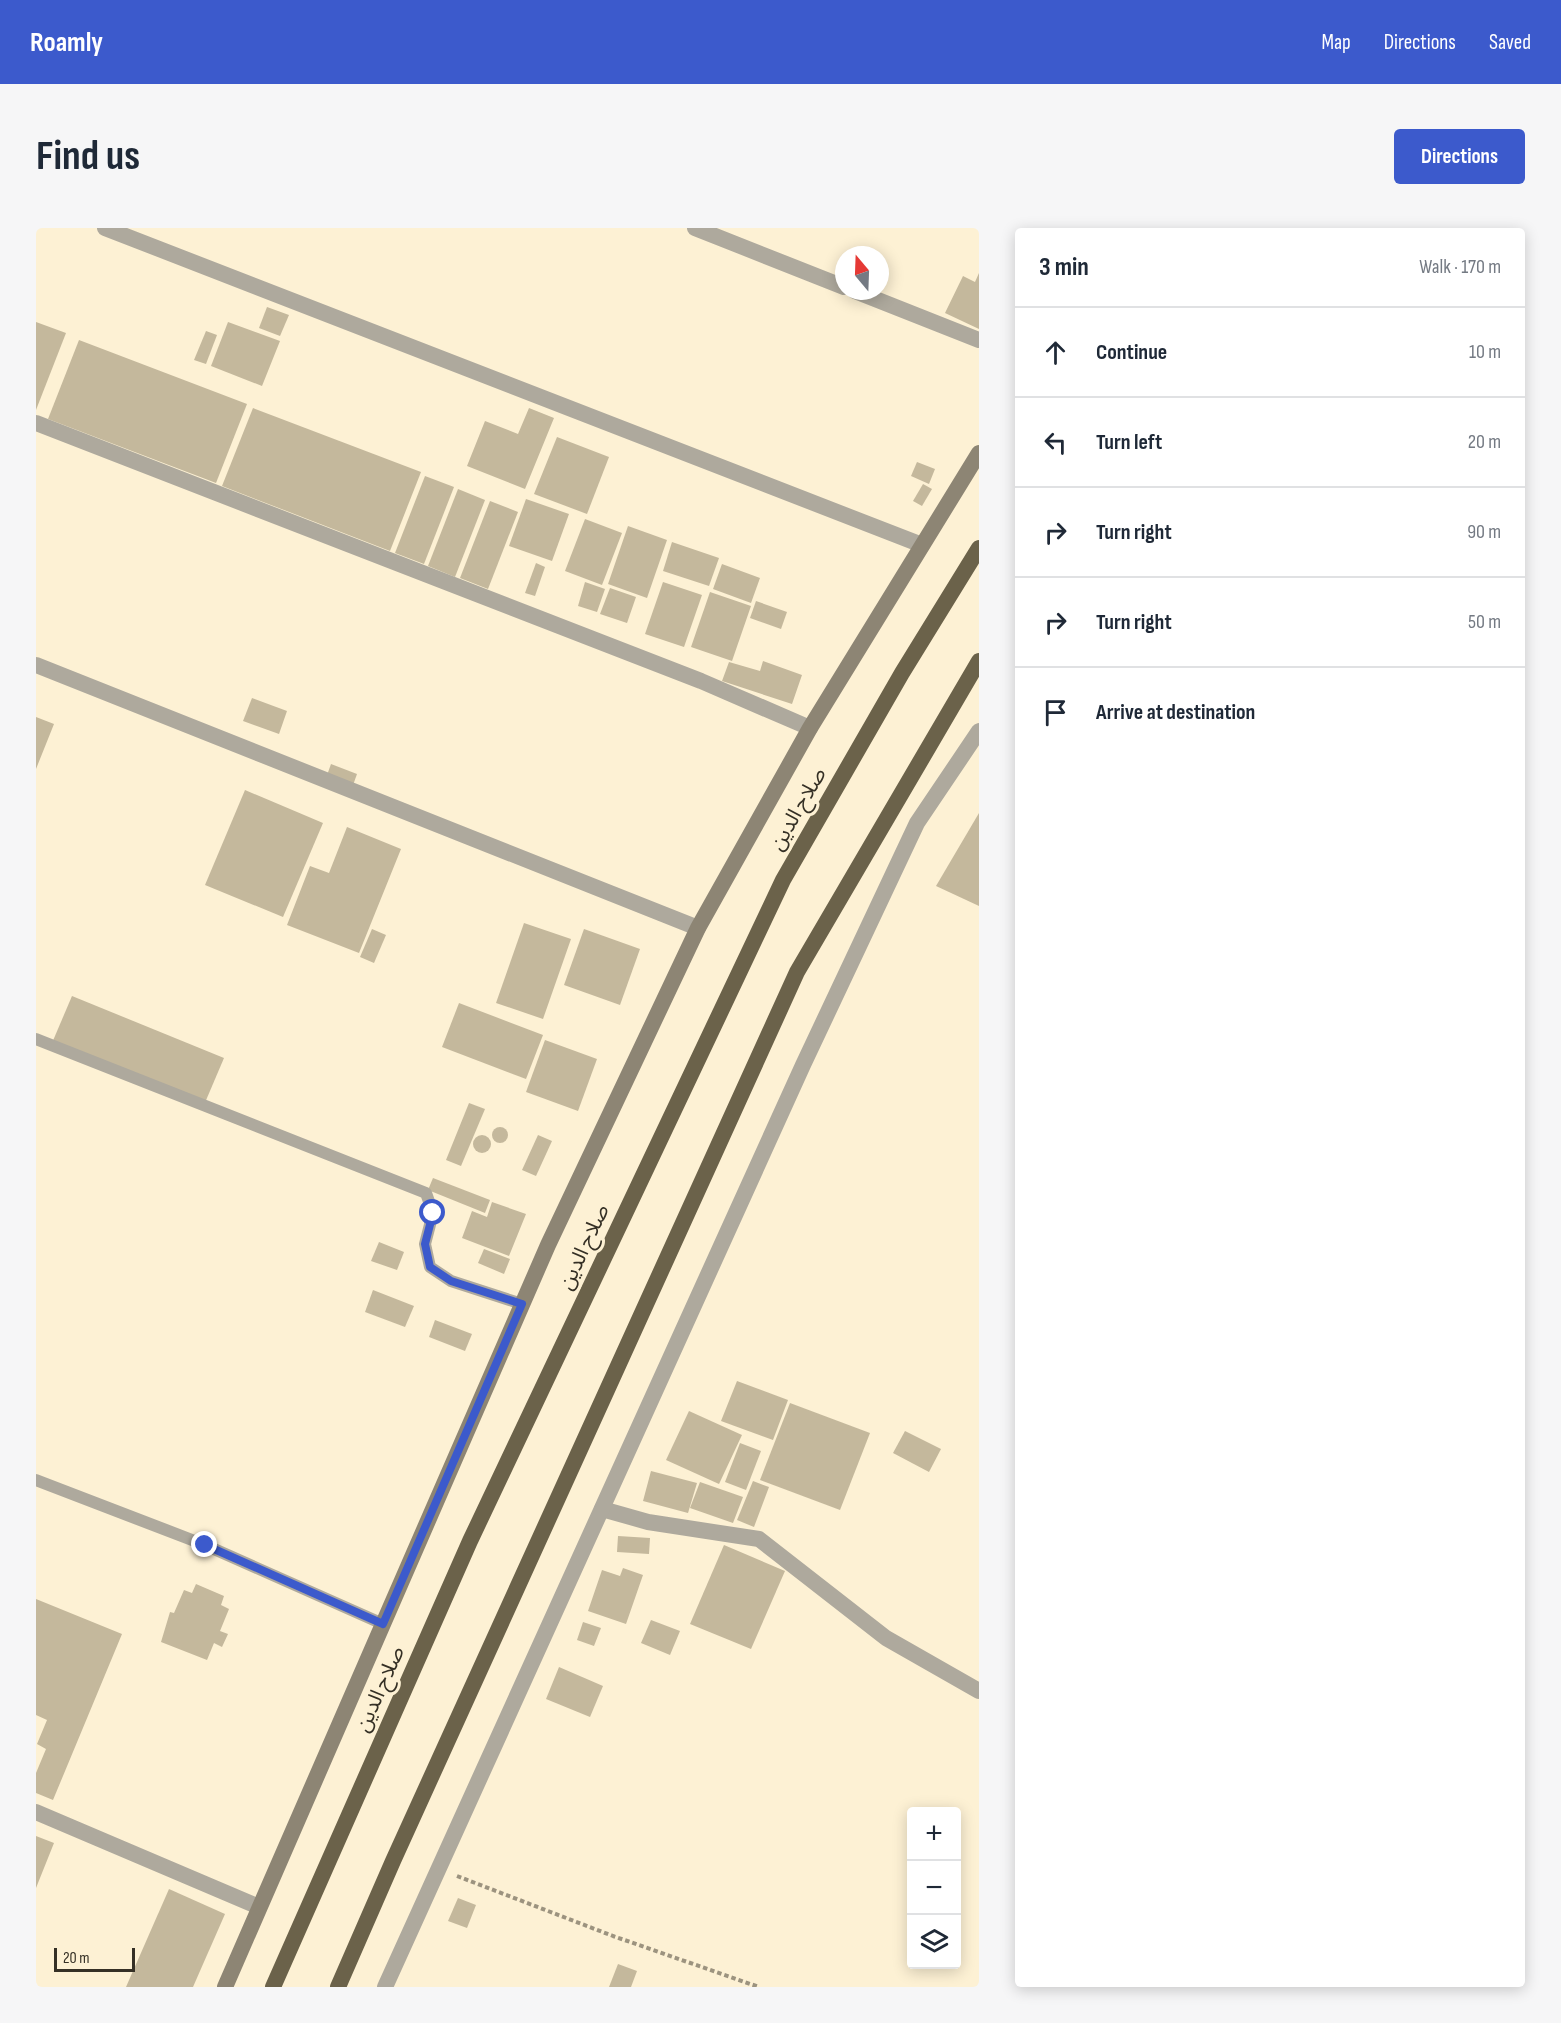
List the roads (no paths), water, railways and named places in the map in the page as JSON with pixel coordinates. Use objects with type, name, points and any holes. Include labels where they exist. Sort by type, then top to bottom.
[{"type":"highway","name":"صلاح الدين","points":[[273,1987],[470,1541],[783,880],[902,673],[979,548]]},
{"type":"highway","points":[[338,1987],[796,972],[979,661]]},
{"type":"main road","points":[[225,1987],[522,1304],[698,928],[810,728],[979,453]]},
{"type":"street","points":[[105,228],[922,545]]},
{"type":"street","points":[[695,228],[835,283]]},
{"type":"street","points":[[878,300],[979,340]]},
{"type":"street","points":[[36,423],[701,681],[810,728]]},
{"type":"street","points":[[36,664],[698,928]]},
{"type":"street","points":[[385,1987],[803,1065],[917,823],[979,731]]},
{"type":"street","points":[[602,1509],[648,1522],[759,1539],[886,1638],[979,1691]]},
{"type":"street","points":[[36,1812],[259,1907]]},
{"type":"lane","points":[[36,1038],[426,1193],[433,1213],[425,1244],[430,1267],[451,1281],[522,1304]]},
{"type":"lane","points":[[36,1480],[205,1545],[383,1624]]}]
